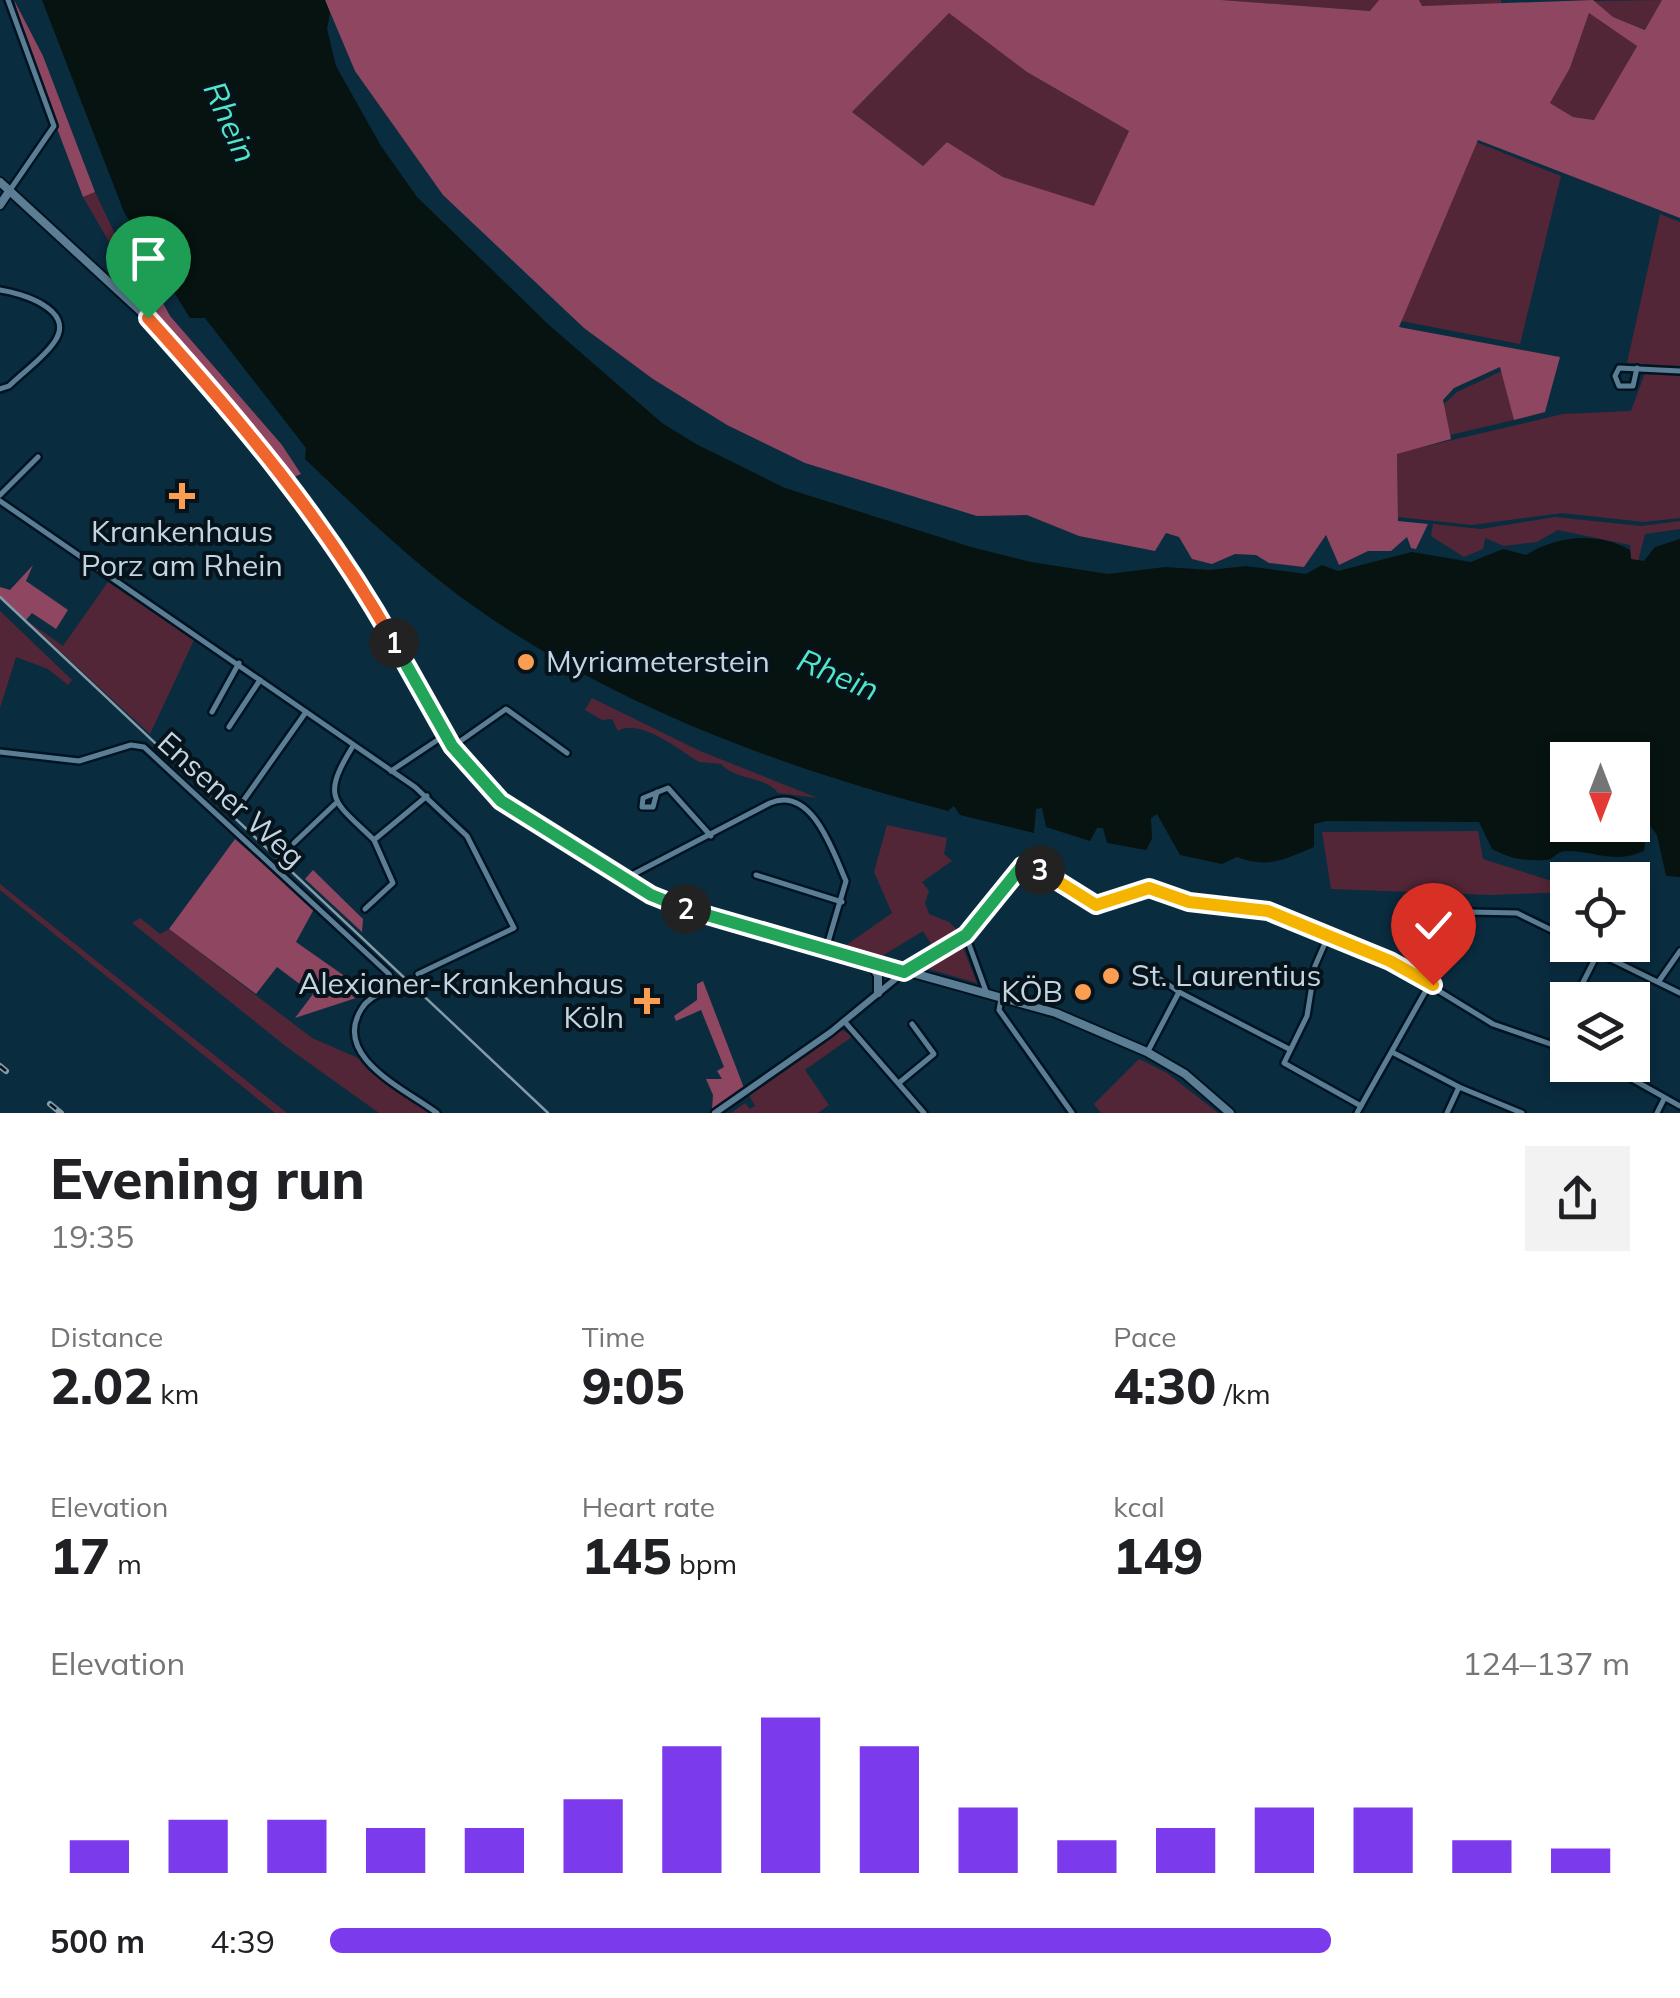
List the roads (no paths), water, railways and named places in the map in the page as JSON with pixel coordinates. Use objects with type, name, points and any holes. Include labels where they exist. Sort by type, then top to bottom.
[{"type":"main road","points":[[0,182],[148,318],[261,449],[360,583],[452,746],[501,801],[669,904],[1056,1013],[1147,1052],[1185,1074],[1230,1113]]},
{"type":"main road","points":[[0,205],[10,190]]},
{"type":"main road","points":[[870,962],[878,975],[878,993]]},
{"type":"street","points":[[8,0],[54,126],[10,190]]},
{"type":"street","points":[[0,290],[35,298],[56,319],[58,334],[9,386],[0,389]]},
{"type":"street","points":[[1636,368],[1634,386],[1620,386],[1616,376],[1619,368],[1636,368],[1680,371]]},
{"type":"street","points":[[38,457],[0,498],[427,796],[466,836],[514,928],[418,974]]},
{"type":"street","points":[[212,712],[239,663]]},
{"type":"street","points":[[228,728],[261,678]]},
{"type":"street","points":[[452,746],[506,710],[567,752]]},
{"type":"street","points":[[241,804],[306,712]]},
{"type":"street","points":[[391,771],[446,735]]},
{"type":"street","name":"Ensener Weg","points":[[0,752],[79,760],[131,745],[144,747],[389,974],[394,985],[362,1008],[356,1030],[361,1054],[437,1113]]},
{"type":"street","points":[[352,746],[332,785],[335,804],[374,840],[393,882],[386,894],[365,909]]},
{"type":"street","points":[[658,792],[668,788],[711,836]]},
{"type":"street","points":[[374,840],[427,796]]},
{"type":"street","points":[[625,878],[630,872],[711,836],[780,799],[800,804],[827,840],[846,881],[826,949]]},
{"type":"street","points":[[294,844],[335,804]]},
{"type":"street","points":[[715,1113],[844,1021],[904,972],[966,935],[1022,866],[1030,864],[1096,905],[1149,888],[1189,902],[1268,911],[1329,934],[1430,983],[1492,1024],[1550,1043]]},
{"type":"street","points":[[756,875],[842,902]]},
{"type":"street","points":[[1329,934],[1315,966],[1307,1016],[1284,1063],[1359,1110],[1466,916],[1476,911],[1517,913],[1550,929]]},
{"type":"street","points":[[966,935],[987,994]]},
{"type":"street","points":[[1658,982],[1680,951]]},
{"type":"street","points":[[1617,962],[1680,993]]},
{"type":"street","points":[[1143,966],[1179,992],[1289,1049]]},
{"type":"street","points":[[1147,1052],[1179,992]]},
{"type":"street","points":[[1001,998],[999,1010],[1072,1113]]},
{"type":"street","points":[[844,1021],[924,1113]]},
{"type":"street","points":[[900,1082],[937,1057],[912,1024]]},
{"type":"street","points":[[1392,1052],[1458,1087],[1522,1113]]},
{"type":"street","points":[[1636,1082],[1680,1106]]},
{"type":"street","points":[[1447,1113],[1458,1087]]},
{"type":"street","points":[[1657,1113],[1664,1099]]},
{"type":"water","name":"Rhein","points":[[42,0],[325,0],[336,66],[381,146],[417,197],[549,325],[662,423],[785,488],[971,547],[1031,562],[1108,574],[1165,567],[1210,570],[1246,566],[1306,574],[1322,565],[1338,571],[1412,552],[1471,562],[1503,549],[1526,555],[1577,538],[1617,544],[1630,550],[1631,559],[1644,561],[1655,547],[1680,539],[1680,877],[1666,876],[1657,835],[1650,826],[1650,742],[1550,742],[1550,842],[1645,842],[1644,851],[1632,855],[1612,857],[1565,851],[1548,860],[1524,860],[1492,849],[1479,822],[1326,821],[1314,824],[1314,847],[1277,861],[1237,857],[1222,864],[1180,855],[1157,814],[1151,818],[1152,839],[1146,850],[1107,843],[1103,828],[1097,828],[1090,841],[1046,827],[1042,808],[1036,809],[1034,833],[960,815],[954,806],[948,811],[884,793],[756,751],[693,726],[572,668],[458,595],[305,459],[306,448],[205,318],[190,318],[124,212]]},
{"type":"tram line","points":[[0,597],[548,1113]]},
{"type":"railway","points":[[0,1066],[6,1071]]},
{"type":"railway","points":[[50,1104],[61,1113]]},
{"type":"place","name":"Krankenhaus Porz am Rhein","points":[[182,496]]},
{"type":"place","name":"Myriameterstein","points":[[526,662]]},
{"type":"place","name":"St. Laurentius","points":[[1111,976]]},
{"type":"place","name":"KÖB","points":[[1083,992]]},
{"type":"place","name":"Alexianer-Krankenhaus Köln","points":[[647,1001]]}]
